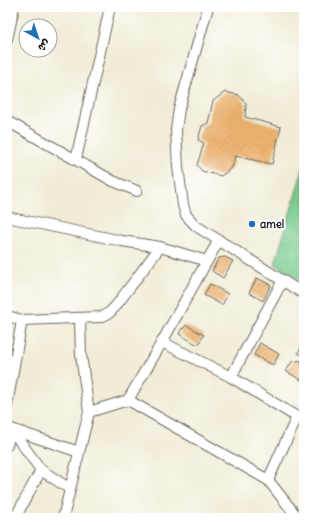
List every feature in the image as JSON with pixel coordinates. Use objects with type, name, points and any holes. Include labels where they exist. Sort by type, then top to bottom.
[{"type":"street","points":[[7,40],[14,7]]},
{"type":"street","points":[[76,159],[110,7]]},
{"type":"street","points":[[208,7],[179,109],[176,130],[182,205],[186,215],[200,229],[304,294]]},
{"type":"street","points":[[7,121],[113,181],[137,191]]},
{"type":"street","points":[[7,217],[122,241],[160,247],[207,261]]},
{"type":"street","points":[[88,412],[128,400],[219,240]]},
{"type":"street","points":[[7,316],[22,320],[80,319],[101,317],[109,313],[115,307],[160,247]]},
{"type":"street","points":[[232,377],[283,280]]},
{"type":"street","points":[[63,518],[88,412],[82,362],[80,319]]},
{"type":"street","points":[[7,405],[22,320]]},
{"type":"street","points":[[162,342],[232,377],[300,419],[268,480]]},
{"type":"street","points":[[128,400],[268,480],[298,518]]},
{"type":"street","points":[[9,428],[79,452]]},
{"type":"street","points":[[7,446],[9,428]]},
{"type":"street","points":[[9,428],[41,470],[70,489]]},
{"type":"street","points":[[15,518],[41,470]]},
{"type":"green space","points":[[304,165],[304,284],[275,264]]},
{"type":"building","points":[[225,92],[239,95],[246,104],[245,117],[281,127],[272,164],[235,156],[232,168],[221,176],[202,171],[197,165],[204,143],[198,140],[202,126],[208,123],[213,101]]},
{"type":"building","points":[[225,257],[233,261],[223,278],[212,271],[219,258]]},
{"type":"building","points":[[257,278],[271,285],[263,301],[249,293]]},
{"type":"building","points":[[210,284],[228,294],[222,305],[204,295]]},
{"type":"building","points":[[186,325],[204,335],[198,345],[179,334],[182,328],[183,329]]},
{"type":"building","points":[[304,342],[304,356],[298,353]]},
{"type":"building","points":[[260,343],[279,354],[273,365],[254,355]]},
{"type":"building","points":[[293,360],[302,362],[301,364],[304,366],[304,376],[301,380],[286,371]]},
{"type":"place","name":"amel","points":[[252,224]]}]
